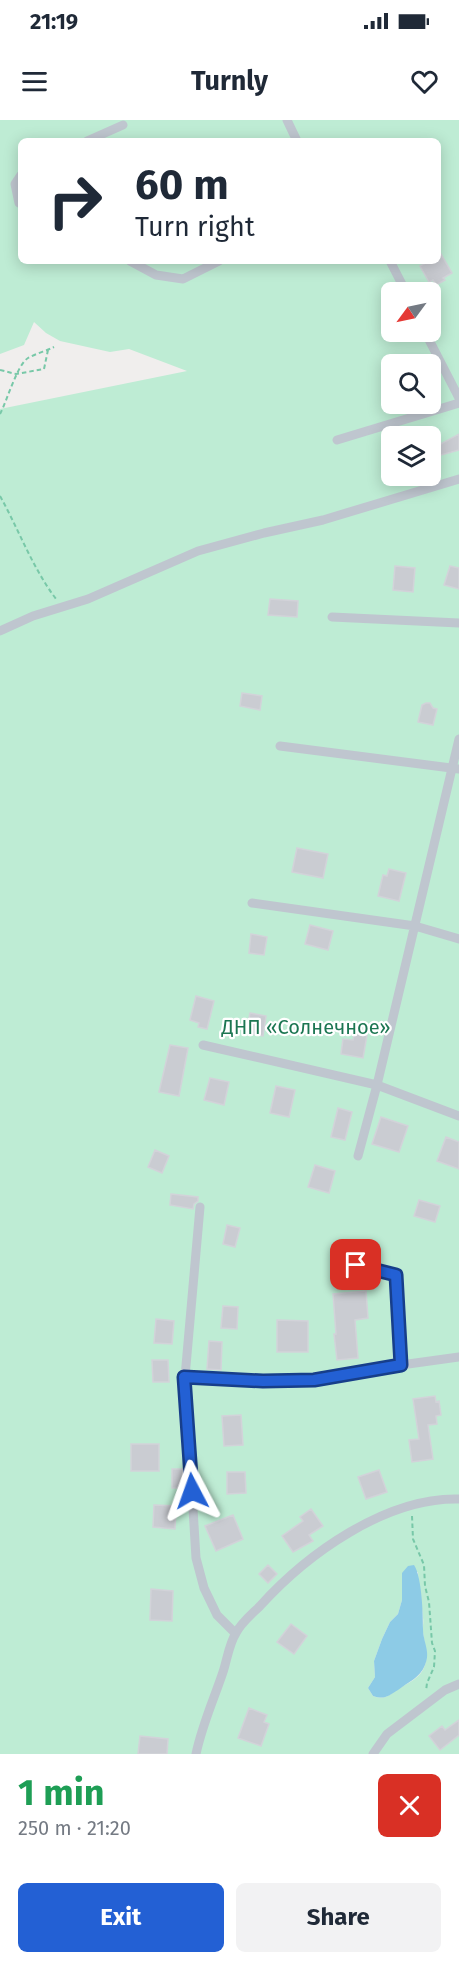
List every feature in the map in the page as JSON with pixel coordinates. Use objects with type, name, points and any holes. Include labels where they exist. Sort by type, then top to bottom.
[{"type":"street","points":[[287,120],[296,138]]},
{"type":"street","points":[[94,138],[123,125]]},
{"type":"street","points":[[18,180],[15,184],[18,198]]},
{"type":"street","points":[[136,264],[156,275],[183,279],[213,264]]},
{"type":"street","points":[[392,264],[401,282]]},
{"type":"street","points":[[337,440],[459,401],[430,342]]},
{"type":"street","points":[[0,631],[33,616],[88,599],[198,551],[323,520],[459,479]]},
{"type":"street","points":[[332,618],[459,623]]},
{"type":"street","points":[[358,1156],[456,768],[459,739]]},
{"type":"street","points":[[280,746],[456,768]]},
{"type":"street","points":[[252,903],[415,926],[459,939]]},
{"type":"street","points":[[203,1045],[377,1085],[459,1116]]},
{"type":"street","points":[[200,1207],[184,1377],[196,1558],[204,1588],[217,1615],[236,1633]]},
{"type":"street","points":[[336,1259],[396,1275],[401,1365]]},
{"type":"street","points":[[184,1377],[263,1381],[314,1380],[459,1357]]},
{"type":"street","points":[[196,1754],[201,1731],[236,1633],[281,1583],[320,1551],[385,1514],[404,1507],[459,1499]]},
{"type":"street","points":[[373,1754],[387,1734],[445,1690],[459,1684]]},
{"type":"path","points":[[0,414],[8,399],[16,374],[26,359],[54,347]]},
{"type":"path","points":[[0,370],[16,374],[44,369],[48,350]]},
{"type":"path","points":[[0,496],[30,557],[61,607]]},
{"type":"path","points":[[404,1507],[411,1516],[413,1539],[424,1565],[432,1643],[435,1651],[434,1668],[422,1701],[424,1706]]},
{"type":"green space","name":"ДНП «Солнечное»","points":[[0,120],[459,120],[459,1754],[0,1754],[0,409],[187,371],[129,349],[110,352],[60,341],[46,333],[34,322],[24,345],[0,354]],"holes":[[[418,1572],[426,1653],[425,1665],[417,1677],[389,1695],[381,1698],[373,1696],[368,1688],[375,1677],[374,1661],[390,1622],[398,1614],[402,1600],[402,1573]]]},
{"type":"water","points":[[414,1565],[420,1587],[427,1660],[420,1673],[389,1696],[373,1696],[368,1688],[375,1677],[374,1661],[390,1622],[398,1614],[402,1600],[402,1573],[408,1566]]},
{"type":"building","points":[[441,254],[452,273],[443,278],[445,280],[441,282],[433,280],[429,282],[420,266],[441,264]]},
{"type":"building","points":[[459,434],[459,450],[441,455],[441,444]]},
{"type":"building","points":[[395,566],[415,568],[413,592],[393,590]]},
{"type":"building","points":[[450,566],[459,568],[459,589],[444,585]]},
{"type":"building","points":[[270,599],[298,601],[297,617],[268,615]]},
{"type":"building","points":[[242,693],[262,696],[260,710],[240,706]]},
{"type":"building","points":[[430,703],[433,708],[437,709],[433,725],[418,722],[422,705]]},
{"type":"building","points":[[297,848],[328,854],[323,878],[292,872]]},
{"type":"building","points":[[389,869],[406,873],[399,901],[378,896],[383,875],[387,876]]},
{"type":"building","points":[[310,925],[333,931],[328,950],[305,944]]},
{"type":"building","points":[[251,934],[267,937],[264,955],[249,953]]},
{"type":"building","points":[[196,996],[214,1001],[207,1029],[198,1027],[199,1023],[190,1020]]},
{"type":"building","points":[[250,1013],[266,1016],[263,1036],[246,1033]]},
{"type":"building","points":[[354,1033],[367,1035],[363,1058],[341,1054],[343,1039],[353,1040]]},
{"type":"building","points":[[170,1045],[188,1048],[179,1096],[159,1092]]},
{"type":"building","points":[[210,1078],[229,1082],[224,1105],[204,1100]]},
{"type":"building","points":[[276,1086],[295,1090],[289,1117],[270,1113]]},
{"type":"building","points":[[338,1108],[352,1112],[345,1140],[331,1137]]},
{"type":"building","points":[[381,1117],[408,1126],[399,1152],[372,1144]]},
{"type":"building","points":[[446,1137],[459,1142],[459,1169],[437,1161]]},
{"type":"building","points":[[155,1150],[169,1156],[162,1173],[148,1167]]},
{"type":"building","points":[[315,1165],[335,1171],[329,1193],[308,1187]]},
{"type":"building","points":[[171,1194],[198,1197],[198,1201],[194,1204],[193,1209],[170,1205]]},
{"type":"building","points":[[419,1200],[440,1206],[435,1222],[414,1216]]},
{"type":"building","points":[[227,1225],[240,1228],[235,1247],[223,1244]]},
{"type":"building","points":[[366,1291],[368,1318],[355,1320],[358,1358],[337,1360],[333,1294]]},
{"type":"building","points":[[223,1306],[238,1307],[237,1329],[221,1328]]},
{"type":"building","points":[[156,1319],[174,1321],[172,1344],[154,1343]]},
{"type":"building","points":[[277,1320],[308,1321],[308,1352],[277,1352]]},
{"type":"building","points":[[209,1341],[222,1342],[221,1370],[207,1369]]},
{"type":"building","points":[[152,1360],[168,1360],[169,1382],[153,1382]]},
{"type":"building","points":[[435,1396],[436,1402],[439,1401],[441,1415],[436,1416],[437,1424],[428,1425],[433,1459],[412,1462],[409,1440],[419,1439],[413,1399]]},
{"type":"building","points":[[241,1415],[243,1445],[224,1446],[222,1416]]},
{"type":"building","points":[[131,1444],[159,1444],[159,1471],[131,1471]]},
{"type":"building","points":[[172,1469],[184,1469],[185,1488],[172,1488]]},
{"type":"building","points":[[379,1470],[387,1492],[366,1499],[358,1477]]},
{"type":"building","points":[[227,1472],[245,1472],[246,1493],[227,1494]]},
{"type":"building","points":[[154,1505],[176,1506],[175,1529],[153,1527]]},
{"type":"building","points":[[311,1509],[323,1526],[309,1535],[313,1541],[293,1552],[282,1536],[303,1521],[300,1517]]},
{"type":"building","points":[[233,1515],[243,1539],[216,1551],[205,1526]]},
{"type":"building","points":[[268,1565],[277,1574],[268,1583],[259,1574]]},
{"type":"building","points":[[151,1589],[173,1591],[172,1621],[150,1620]]},
{"type":"building","points":[[291,1624],[307,1636],[294,1654],[277,1642]]},
{"type":"building","points":[[249,1708],[267,1715],[264,1722],[269,1724],[261,1746],[238,1738]]},
{"type":"building","points":[[459,1720],[459,1735],[440,1750],[429,1736],[442,1726],[445,1730]]},
{"type":"building","points":[[140,1736],[168,1739],[167,1754],[138,1754]]},
{"type":"route","points":[[192,1491],[184,1377],[263,1381],[314,1380],[401,1365],[396,1275],[356,1265]]}]
